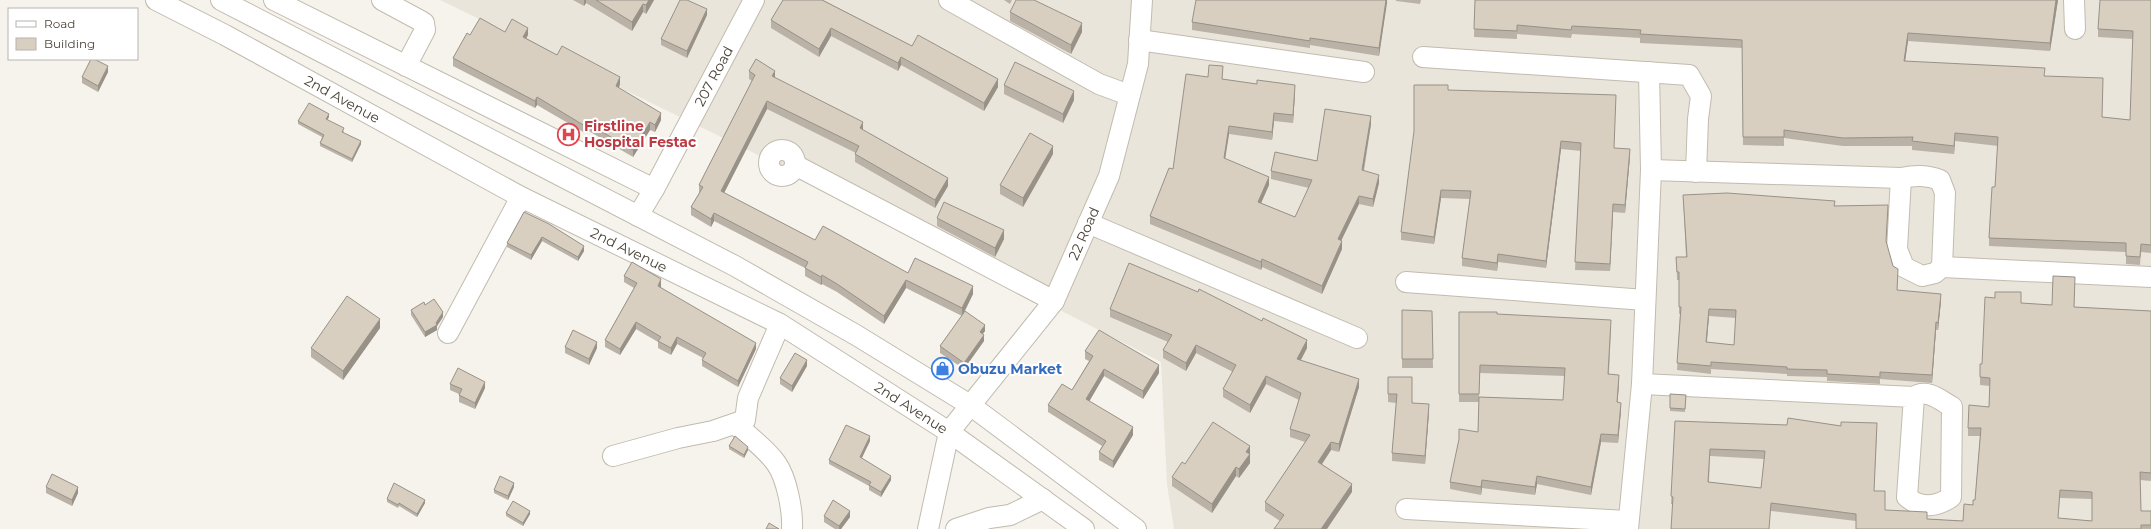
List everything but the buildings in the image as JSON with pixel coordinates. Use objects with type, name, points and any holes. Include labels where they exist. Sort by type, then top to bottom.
[{"type":"street","name":"2nd Avenue","points":[[156,0],[225,35],[521,197],[780,324],[949,432],[1084,529]]},
{"type":"street","points":[[222,0],[735,266],[836,323],[970,405],[1136,529]]},
{"type":"street","points":[[274,0],[654,189]]},
{"type":"street","points":[[382,0],[421,21],[425,26],[425,30],[406,66]]},
{"type":"street","name":"207 Road","points":[[638,216],[654,189],[754,0]]},
{"type":"street","points":[[949,0],[1099,84],[1129,95]]},
{"type":"street","name":"22 Road","points":[[949,432],[1054,301],[1109,176],[1138,64],[1142,0]]},
{"type":"street","points":[[2074,0],[2075,29]]},
{"type":"street","points":[[1139,40],[1364,72]]},
{"type":"street","points":[[1422,56],[1689,75],[1701,96],[1698,119],[1696,172]]},
{"type":"street","points":[[1406,509],[1628,525],[1642,384],[1651,170],[1648,72]]},
{"type":"street","points":[[795,165],[1054,301]]},
{"type":"street","points":[[1651,170],[1901,178],[1914,175],[1930,176],[1940,180],[1945,193],[1942,267]]},
{"type":"street","points":[[1901,178],[1897,249],[1904,267],[1922,276],[1934,273],[1942,267],[2151,277]]},
{"type":"street","points":[[448,333],[521,197]]},
{"type":"street","points":[[1088,223],[1357,338]]},
{"type":"street","points":[[1406,282],[1645,300]]},
{"type":"street","points":[[613,456],[736,425],[745,420],[748,398],[780,324]]},
{"type":"street","points":[[1642,384],[1914,398],[1919,394],[1932,394],[1952,407],[1951,497],[1941,504],[1916,504],[1907,497],[1914,398]]},
{"type":"street","points":[[736,425],[777,464],[786,486],[792,519],[792,529]]},
{"type":"street","points":[[928,529],[949,432]]},
{"type":"street","points":[[956,529],[989,518],[1010,515],[1043,500]]},
{"type":"shaded area","points":[[440,0],[2151,0],[2151,529],[1174,529],[1167,484],[1161,362],[754,153]]},
{"type":"place","name":"Firstline Hospital Festac","points":[[569,134]]},
{"type":"place","name":"Obuzu Market","points":[[943,369]]}]
